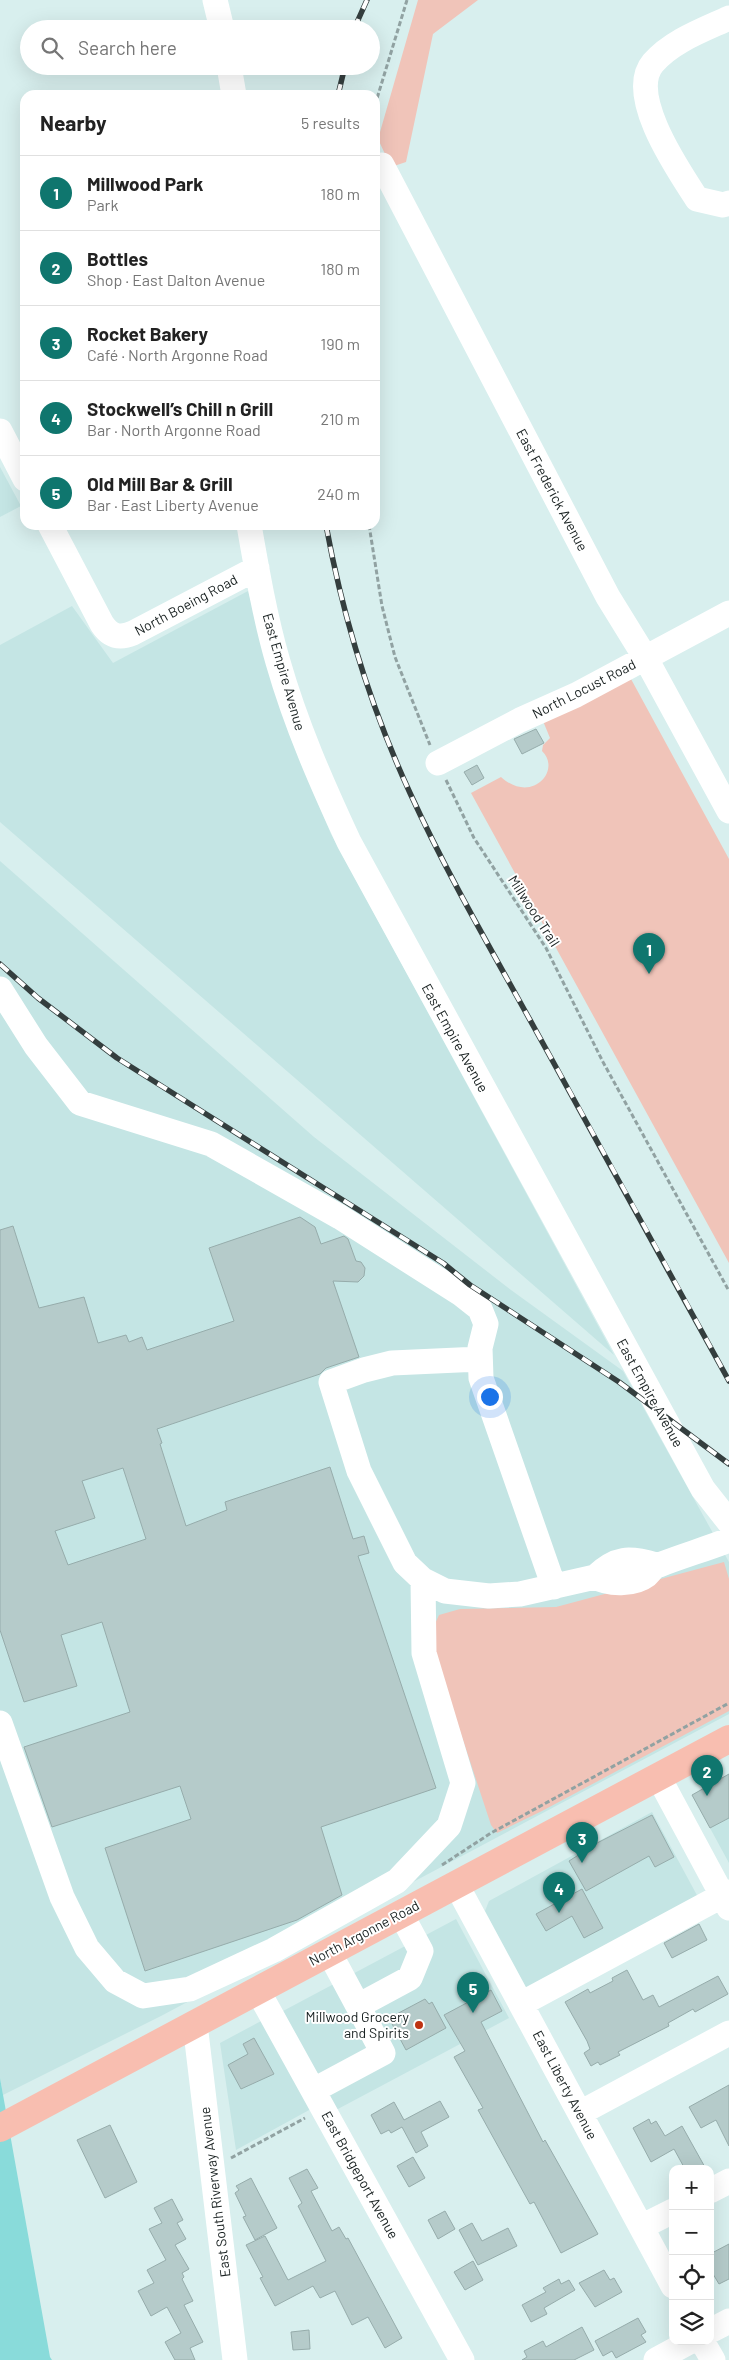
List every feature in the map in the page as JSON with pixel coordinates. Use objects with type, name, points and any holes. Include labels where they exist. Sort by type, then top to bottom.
[{"type":"main road","name":"North Argonne Road","points":[[0,2128],[729,1739]]},
{"type":"street","points":[[215,0],[220,20]]},
{"type":"street","points":[[729,18],[677,43],[652,64],[645,84],[649,110],[676,166],[697,199],[722,205],[729,203]]},
{"type":"street","points":[[231,75],[233,90]]},
{"type":"street","name":"East Frederick Avenue","points":[[382,165],[608,597],[646,657],[729,811]]},
{"type":"street","points":[[0,431],[20,469]]},
{"type":"street","name":"North Boeing Road","points":[[53,530],[102,624],[109,633],[115,636],[133,633],[257,568]]},
{"type":"street","name":"East Empire Avenue","points":[[250,530],[274,646],[290,701],[320,780],[349,842],[692,1469],[713,1503],[729,1522]]},
{"type":"street","name":"North Locust Road","points":[[438,763],[509,726],[576,695],[729,613]]},
{"type":"street","points":[[0,989],[36,1046],[80,1102],[211,1144],[340,1217],[461,1294],[480,1309],[486,1324],[480,1348],[481,1378],[554,1587]]},
{"type":"street","points":[[480,1359],[392,1363],[364,1370],[331,1382],[359,1471],[405,1563],[423,1580],[445,1591],[489,1596],[520,1594],[595,1577],[608,1564],[618,1561],[634,1559],[656,1565],[690,1556],[729,1540]]},
{"type":"street","points":[[0,1723],[62,1897],[88,1948],[115,1982],[143,1996],[190,1989],[274,1950],[397,1881],[449,1826],[462,1783],[424,1653],[423,1580]]},
{"type":"street","points":[[521,2004],[727,1899],[658,1776]]},
{"type":"street","name":"East Liberty Avenue","points":[[456,1884],[669,2279]]},
{"type":"street","points":[[358,2006],[410,1978],[421,1951],[401,1914]]},
{"type":"street","points":[[318,2099],[383,2053],[329,1952]]},
{"type":"street","name":"East Bridgeport Avenue","points":[[258,1991],[462,2360]]},
{"type":"street","name":"East South Riverway Avenue","points":[[195,2024],[235,2360]]},
{"type":"street","points":[[580,2113],[729,2033]]},
{"type":"street","points":[[714,2189],[729,2181]]},
{"type":"street","points":[[641,2228],[669,2213]]},
{"type":"street","points":[[714,2329],[729,2321]]},
{"type":"street","points":[[656,2360],[684,2345]]},
{"type":"street","points":[[704,2345],[712,2360]]},
{"type":"path","points":[[380,90],[407,0]]},
{"type":"path","name":"Millwood Trail","points":[[370,530],[382,606],[395,657],[438,763],[474,838],[546,948],[603,1062],[729,1291]]},
{"type":"path","points":[[212,2168],[318,2099]]},
{"type":"shaded area","points":[[418,0],[478,0],[433,34],[406,162],[391,167],[380,143],[380,132]]},
{"type":"shaded area","points":[[0,467],[20,507],[0,517]]},
{"type":"shaded area","points":[[248,591],[292,741],[331,834],[614,1355],[0,822],[0,645],[72,606],[113,663]]},
{"type":"shaded area","points":[[631,679],[729,859],[729,1263],[471,793],[501,777],[512,785],[523,787],[533,786],[541,782],[546,775],[548,767],[547,759],[542,751],[543,745],[550,738],[543,721]]},
{"type":"shaded area","points":[[0,861],[314,1137],[511,1290],[623,1371],[729,1562],[729,1714],[161,2016],[3,2095],[0,2078]]},
{"type":"shaded area","points":[[724,1562],[729,1579],[729,1711],[497,1833],[491,1825],[429,1637],[439,1615],[460,1609],[556,1607]]},
{"type":"shaded area","points":[[729,1774],[729,1863],[692,1795]]},
{"type":"shaded area","points":[[652,1812],[699,1899],[528,1991],[485,1911],[489,1901]]},
{"type":"shaded area","points":[[456,1919],[509,2018],[336,2110],[283,2011]]},
{"type":"shaded area","points":[[263,2020],[311,2109],[236,2150],[220,2043]]},
{"type":"water","points":[[0,2078],[50,2357],[52,2360],[0,2360]]},
{"type":"building","points":[[536,729],[544,743],[522,754],[514,739]]},
{"type":"building","points":[[477,765],[484,778],[472,785],[464,772]]},
{"type":"building","points":[[300,1217],[315,1227],[321,1244],[344,1236],[348,1239],[356,1261],[361,1262],[365,1268],[364,1276],[358,1282],[333,1281],[359,1357],[326,1368],[320,1374],[157,1429],[186,1526],[227,1510],[225,1502],[330,1467],[353,1539],[364,1536],[369,1553],[358,1556],[436,1788],[321,1827],[342,1895],[297,1920],[145,1971],[105,1848],[191,1819],[180,1786],[52,1827],[24,1747],[130,1712],[102,1622],[61,1635],[77,1686],[24,1702],[0,1630],[0,1230],[13,1226],[39,1308],[84,1297],[98,1343],[126,1335],[129,1342],[142,1337],[147,1350],[234,1321],[209,1248]],"holes":[[[123,1468],[146,1539],[68,1565],[55,1531],[95,1518],[82,1481]]]},
{"type":"building","points":[[729,1774],[729,1818],[710,1828],[692,1795]]},
{"type":"building","points":[[652,1815],[674,1857],[655,1867],[649,1856],[586,1891],[569,1861],[599,1842]]},
{"type":"building","points":[[582,1889],[603,1928],[584,1938],[572,1916],[546,1931],[536,1914]]},
{"type":"building","points":[[699,1924],[707,1940],[672,1958],[664,1943]]},
{"type":"building","points":[[627,1970],[643,2000],[653,1995],[659,2007],[718,1976],[728,1994],[695,2012],[693,2009],[668,2023],[669,2026],[618,2052],[620,2055],[600,2065],[598,2062],[591,2066],[584,2053],[590,2049],[587,2041],[565,2002],[588,1989],[590,1993],[613,1981],[612,1978]]},
{"type":"building","points":[[491,1990],[502,2011],[481,2022],[543,2142],[545,2140],[598,2234],[561,2253],[534,2202],[530,2204],[478,2110],[483,2108],[454,2057],[465,2051],[444,2015]]},
{"type":"building","name":"Millwood Grocery and Spirits","points":[[425,1999],[429,2004],[432,2002],[446,2028],[406,2050],[391,2022],[395,2020],[393,2016]]},
{"type":"building","points":[[254,2038],[274,2074],[241,2089],[228,2065],[248,2054],[243,2044]]},
{"type":"building","points":[[729,2085],[729,2146],[716,2120],[701,2128],[689,2107]]},
{"type":"building","points":[[440,2101],[449,2117],[421,2132],[428,2146],[416,2153],[402,2127],[391,2133],[389,2130],[381,2134],[371,2115],[394,2102],[404,2120]]},
{"type":"building","points":[[649,2119],[651,2124],[656,2121],[665,2136],[682,2126],[704,2165],[683,2165],[674,2149],[651,2162],[633,2128]]},
{"type":"building","points":[[110,2125],[137,2182],[105,2198],[77,2140]]},
{"type":"building","points":[[413,2157],[425,2178],[409,2187],[397,2166]]},
{"type":"building","points":[[307,2169],[318,2188],[311,2191],[332,2231],[339,2227],[346,2239],[348,2238],[402,2338],[385,2348],[368,2317],[352,2325],[335,2291],[320,2298],[313,2286],[275,2306],[260,2278],[263,2277],[246,2245],[265,2236],[288,2280],[326,2261],[298,2206],[302,2203],[289,2178]]},
{"type":"building","points":[[251,2178],[277,2228],[255,2240],[243,2217],[246,2216],[235,2193],[239,2190],[236,2186]]},
{"type":"building","points":[[172,2199],[183,2220],[177,2223],[186,2239],[175,2245],[189,2269],[182,2273],[184,2277],[182,2279],[193,2301],[184,2305],[203,2342],[190,2348],[195,2360],[175,2360],[165,2342],[181,2333],[167,2307],[151,2316],[138,2291],[154,2283],[147,2270],[166,2260],[149,2229],[162,2223],[154,2208]]},
{"type":"building","points":[[445,2211],[455,2229],[438,2239],[428,2220]]},
{"type":"building","points":[[472,2223],[482,2241],[508,2228],[517,2246],[478,2265],[459,2230]]},
{"type":"building","points":[[729,2244],[729,2279],[719,2284],[714,2276],[714,2252]]},
{"type":"building","points":[[473,2261],[483,2280],[465,2290],[454,2272]]},
{"type":"building","points":[[604,2270],[610,2280],[614,2278],[622,2292],[595,2307],[579,2283]]},
{"type":"building","points":[[559,2279],[561,2284],[569,2280],[575,2290],[544,2308],[547,2314],[531,2322],[522,2305],[546,2292],[543,2288]]},
{"type":"building","points":[[638,2318],[646,2332],[641,2335],[646,2342],[616,2358],[612,2351],[603,2356],[595,2341]]},
{"type":"building","points":[[582,2327],[594,2350],[574,2360],[522,2360],[527,2357],[524,2351],[543,2341],[546,2347]]},
{"type":"building","points":[[309,2330],[310,2349],[293,2350],[291,2332]]},
{"type":"railway","points":[[358,20],[367,0]]},
{"type":"railway","points":[[339,90],[343,75]]},
{"type":"railway","points":[[327,530],[341,594],[360,662],[383,728],[410,793],[470,912],[729,1381]]},
{"type":"railway","points":[[0,964],[38,998],[117,1058],[443,1263],[470,1285],[619,1382],[729,1464]]},
{"type":"place","name":"Millwood Park","points":[[649,974]]},
{"type":"place","name":"Bottles","points":[[707,1796]]},
{"type":"place","name":"Rocket Bakery","points":[[582,1863]]},
{"type":"place","name":"Stockwell’s Chill n Grill","points":[[559,1913]]},
{"type":"place","name":"Old Mill Bar & Grill","points":[[473,2013]]},
{"type":"place","name":"Millwood Grocery and Spirits","points":[[419,2025]]}]
